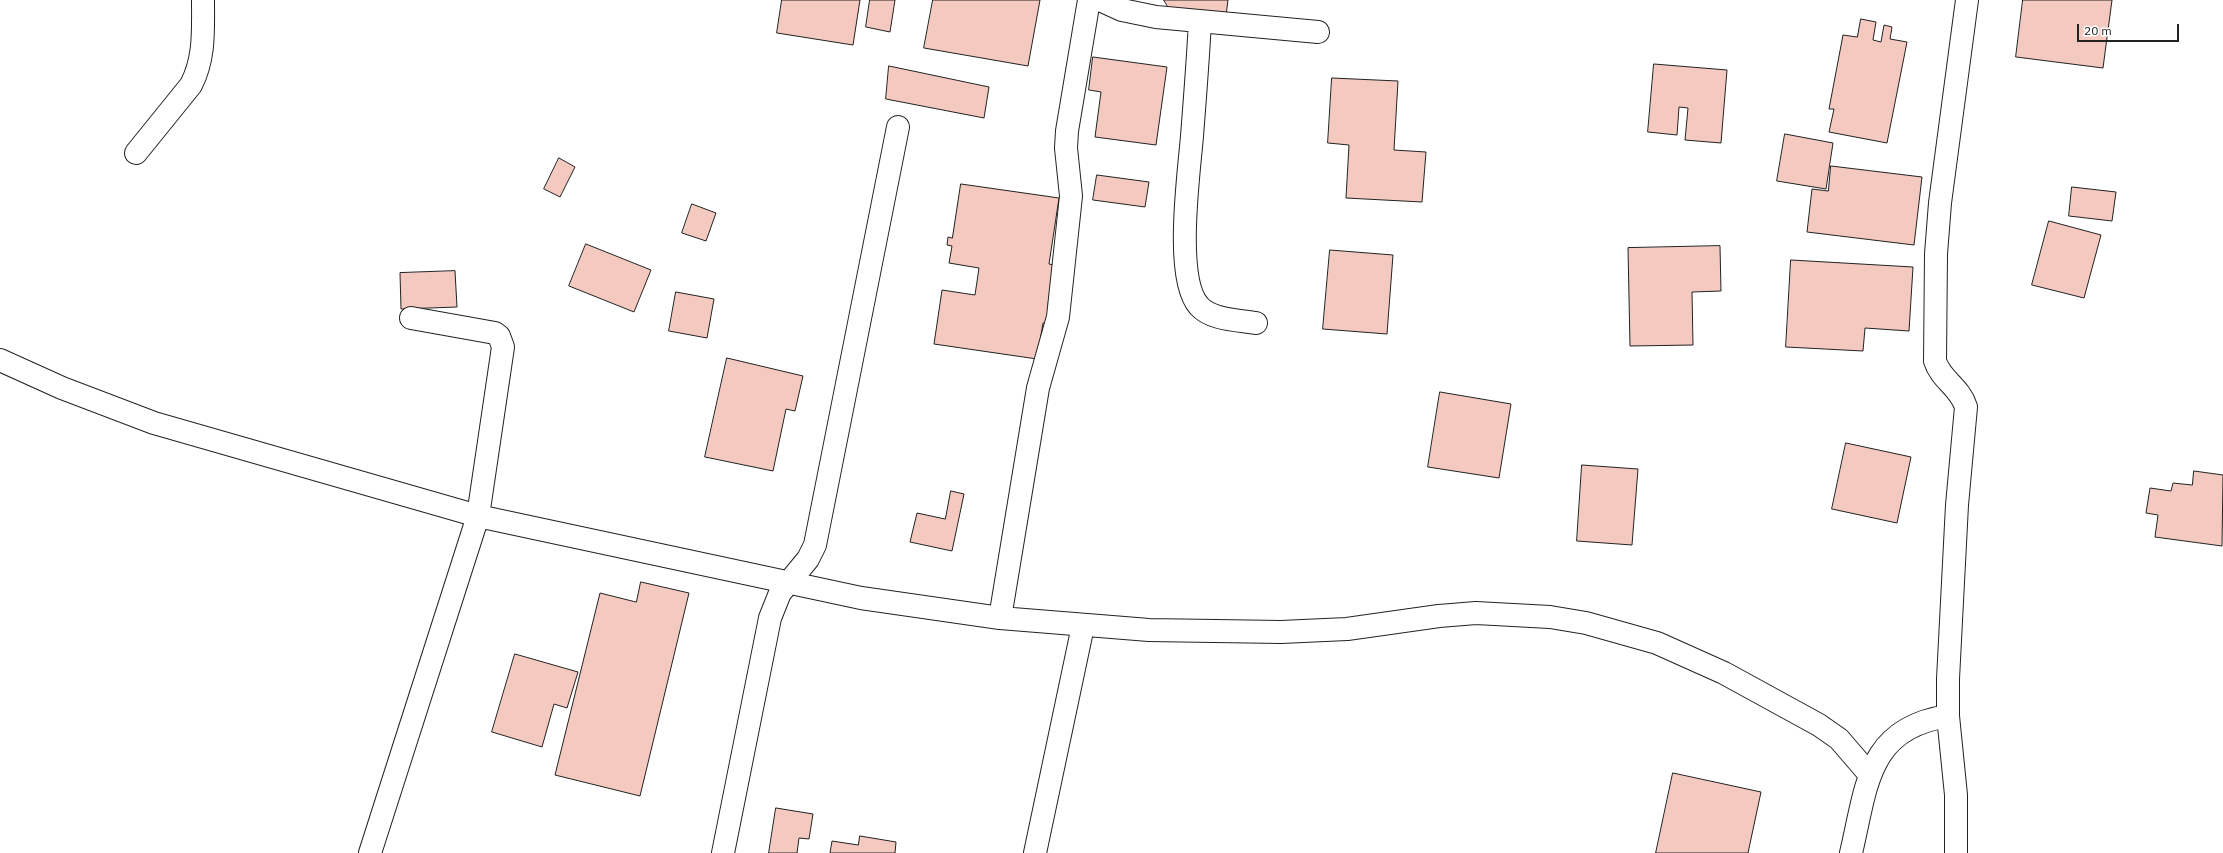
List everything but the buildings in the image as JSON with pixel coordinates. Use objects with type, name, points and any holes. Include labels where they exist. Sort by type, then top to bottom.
[{"type":"street","points":[[136,153],[191,85],[198,73],[202,52],[203,0]]},
{"type":"street","points":[[1000,618],[1038,388],[1058,316],[1071,196],[1066,148],[1067,131],[1088,0]]},
{"type":"street","points":[[1100,0],[1139,14],[1318,32]]},
{"type":"street","points":[[1956,853],[1956,795],[1948,716],[1958,505],[1966,407],[1963,397],[1957,388],[1942,376],[1935,361],[1936,254],[1943,178],[1966,0]]},
{"type":"street","points":[[1200,21],[1185,225],[1185,246],[1190,283],[1194,299],[1206,312],[1256,323]]},
{"type":"street","points":[[723,853],[770,618],[780,593],[808,559],[815,545],[898,127]]},
{"type":"street","points":[[370,853],[478,516],[503,347],[502,342],[495,333],[411,318]]},
{"type":"street","points":[[0,360],[62,388],[154,423],[478,516],[861,598],[1000,618],[1083,626],[1149,630],[1281,632],[1347,629],[1439,616],[1476,613],[1550,617],[1586,623],[1657,643],[1691,657],[1738,681],[1839,739],[1870,775]]},
{"type":"street","points":[[1035,853],[1083,626]]},
{"type":"street","points":[[1851,853],[1870,775],[1878,756],[1891,739],[1908,727],[1928,719],[1948,716]]}]
